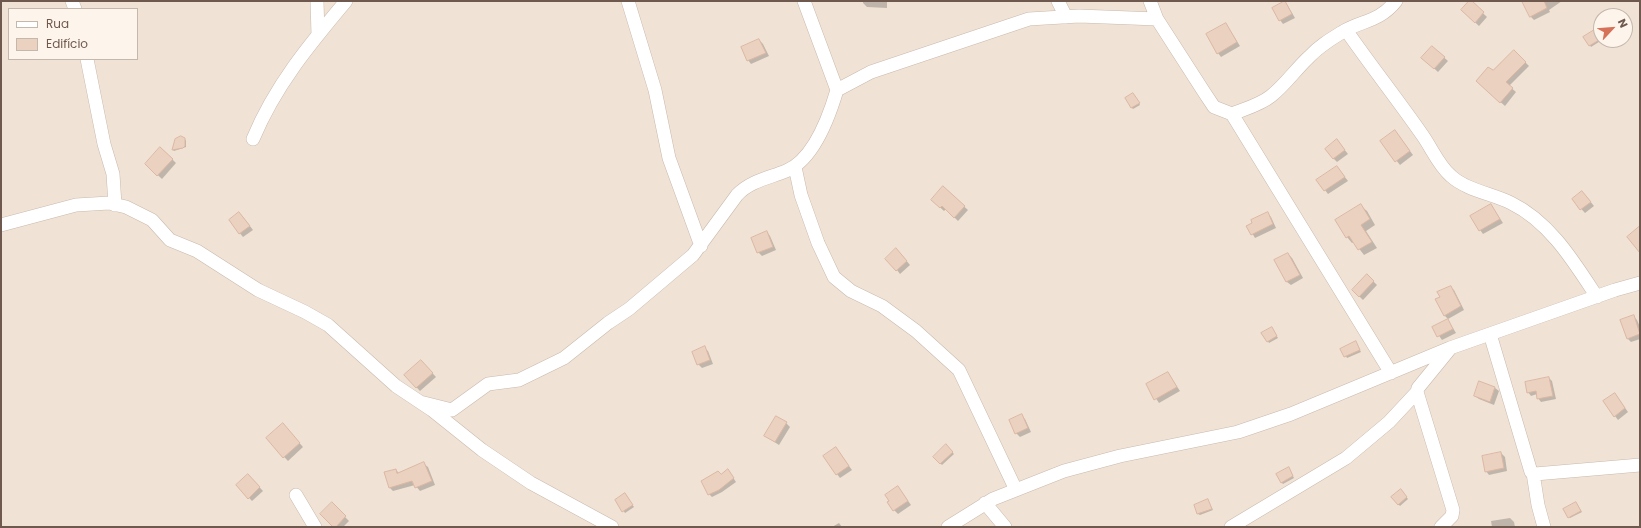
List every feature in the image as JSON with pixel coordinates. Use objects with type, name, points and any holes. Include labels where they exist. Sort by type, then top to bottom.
[{"type":"street","points":[[317,1],[318,35]]},
{"type":"street","points":[[253,139],[263,114],[290,71],[346,1]]},
{"type":"street","points":[[628,1],[655,90],[669,158],[701,246]]},
{"type":"street","points":[[420,402],[452,410],[488,384],[519,380],[564,358],[608,323],[629,309],[694,255],[736,195],[743,188],[795,167],[803,160],[819,135],[830,113],[837,90],[804,1]]},
{"type":"street","points":[[1058,1],[1066,17]]},
{"type":"street","points":[[1150,1],[1157,19],[1184,63],[1214,107],[1232,114],[1392,373]]},
{"type":"street","points":[[1232,114],[1262,102],[1271,96],[1309,56],[1325,43],[1346,30],[1379,17],[1396,1]]},
{"type":"street","points":[[837,90],[871,72],[1029,19],[1079,16],[1157,19]]},
{"type":"street","points":[[1346,30],[1446,172],[1461,183],[1512,204],[1526,212],[1548,230],[1578,268],[1597,297]]},
{"type":"street","points":[[87,60],[104,144],[113,174],[115,205]]},
{"type":"street","points":[[795,167],[801,195],[818,243],[834,277],[851,292],[882,306],[916,331],[959,370],[1016,490]]},
{"type":"street","points":[[1,225],[76,205],[109,203],[126,207],[152,220],[170,240],[197,252],[258,290],[305,312],[328,325],[396,386],[420,402],[482,450],[531,483],[612,527]]},
{"type":"street","points":[[948,527],[985,503],[1064,471],[1120,456],[1238,432],[1291,414],[1450,348],[1640,283]]},
{"type":"street","points":[[1490,334],[1528,468],[1533,473],[1538,505],[1544,527]]},
{"type":"street","points":[[1231,527],[1346,458],[1388,422],[1417,392],[1418,388],[1450,348]]},
{"type":"street","points":[[1417,392],[1453,510],[1452,516],[1441,527]]},
{"type":"street","points":[[1533,473],[1640,465]]},
{"type":"street","points":[[296,495],[315,527]]},
{"type":"street","points":[[985,503],[1005,527]]},
{"type":"shaded area","points":[[1,1],[1640,1],[1640,527],[1,527]]},
{"type":"building","points":[[1285,1],[1292,14],[1279,21],[1272,8]]},
{"type":"building","points":[[1469,1],[1472,1],[1484,12],[1475,23],[1461,10]]},
{"type":"building","points":[[1522,1],[1544,1],[1547,8],[1530,17]]},
{"type":"building","points":[[1226,23],[1237,42],[1217,54],[1206,34]]},
{"type":"building","points":[[1593,31],[1593,44],[1589,46],[1583,37]]},
{"type":"building","points":[[759,39],[766,53],[747,61],[741,47]]},
{"type":"building","points":[[1432,46],[1445,57],[1434,69],[1421,58]]},
{"type":"building","points":[[1514,50],[1526,62],[1506,82],[1513,88],[1500,103],[1476,81],[1488,67],[1493,70]]},
{"type":"building","points":[[1133,93],[1140,103],[1131,108],[1125,98]]},
{"type":"building","points":[[1395,130],[1410,151],[1395,162],[1380,141]]},
{"type":"building","points":[[181,136],[185,138],[185,146],[183,148],[172,150],[175,139]]},
{"type":"building","points":[[1337,139],[1345,150],[1333,159],[1325,149]]},
{"type":"building","points":[[160,147],[173,159],[157,176],[145,164]]},
{"type":"building","points":[[1337,166],[1345,177],[1324,191],[1316,180]]},
{"type":"building","points":[[943,186],[965,206],[954,218],[942,206],[940,208],[931,200]]},
{"type":"building","points":[[1582,191],[1591,202],[1580,210],[1572,199]]},
{"type":"building","points":[[1361,204],[1370,219],[1361,225],[1372,242],[1358,250],[1349,236],[1346,238],[1335,220]]},
{"type":"building","points":[[1491,204],[1500,219],[1479,231],[1470,216]]},
{"type":"building","points":[[239,212],[250,226],[239,234],[229,220]]},
{"type":"building","points":[[1268,212],[1273,224],[1251,235],[1246,226],[1252,223],[1251,220]]},
{"type":"building","points":[[1640,226],[1640,253],[1627,237]]},
{"type":"building","points":[[767,231],[773,247],[757,253],[751,238]]},
{"type":"building","points":[[896,248],[907,261],[896,271],[885,259]]},
{"type":"building","points":[[1288,253],[1300,275],[1286,282],[1274,260]]},
{"type":"building","points":[[1367,274],[1374,281],[1359,297],[1352,290]]},
{"type":"building","points":[[1451,286],[1461,306],[1444,316],[1435,299],[1440,297],[1437,292]]},
{"type":"building","points":[[1634,315],[1640,334],[1627,339],[1620,320]]},
{"type":"building","points":[[1448,319],[1453,329],[1437,337],[1432,327]]},
{"type":"building","points":[[1272,327],[1277,336],[1267,342],[1261,333]]},
{"type":"building","points":[[1356,341],[1360,350],[1344,357],[1340,349]]},
{"type":"building","points":[[705,346],[710,360],[697,365],[692,352]]},
{"type":"building","points":[[421,360],[433,373],[416,388],[404,375]]},
{"type":"building","points":[[1168,372],[1177,387],[1154,400],[1146,384]]},
{"type":"building","points":[[1549,377],[1553,396],[1537,399],[1536,391],[1527,393],[1525,382]]},
{"type":"building","points":[[1479,381],[1495,387],[1490,402],[1474,396]]},
{"type":"building","points":[[1615,393],[1625,408],[1614,417],[1603,401]]},
{"type":"building","points":[[1022,414],[1028,428],[1015,434],[1009,420]]},
{"type":"building","points":[[776,416],[787,422],[775,442],[764,436]]},
{"type":"building","points":[[283,423],[300,443],[283,458],[266,438]]},
{"type":"building","points":[[946,444],[953,452],[940,464],[933,457]]},
{"type":"building","points":[[836,447],[849,466],[836,475],[823,456]]},
{"type":"building","points":[[1501,452],[1504,468],[1485,472],[1482,456]]},
{"type":"building","points":[[424,462],[432,481],[415,488],[412,481],[389,488],[384,472],[396,469],[397,473]]},
{"type":"building","points":[[1289,467],[1293,476],[1281,483],[1276,474]]},
{"type":"building","points":[[728,469],[734,478],[719,490],[708,495],[701,481],[718,471],[721,474]]},
{"type":"building","points":[[248,474],[260,487],[248,499],[236,485]]},
{"type":"building","points":[[898,486],[908,501],[893,511],[887,502],[889,501],[885,495]]},
{"type":"building","points":[[1401,489],[1407,497],[1398,505],[1391,497]]},
{"type":"building","points":[[625,493],[633,505],[622,512],[615,500]]},
{"type":"building","points":[[1208,499],[1212,509],[1197,514],[1194,505]]},
{"type":"building","points":[[332,502],[346,516],[336,527],[333,527],[320,514]]},
{"type":"building","points":[[1576,502],[1581,511],[1568,518],[1563,509]]}]
